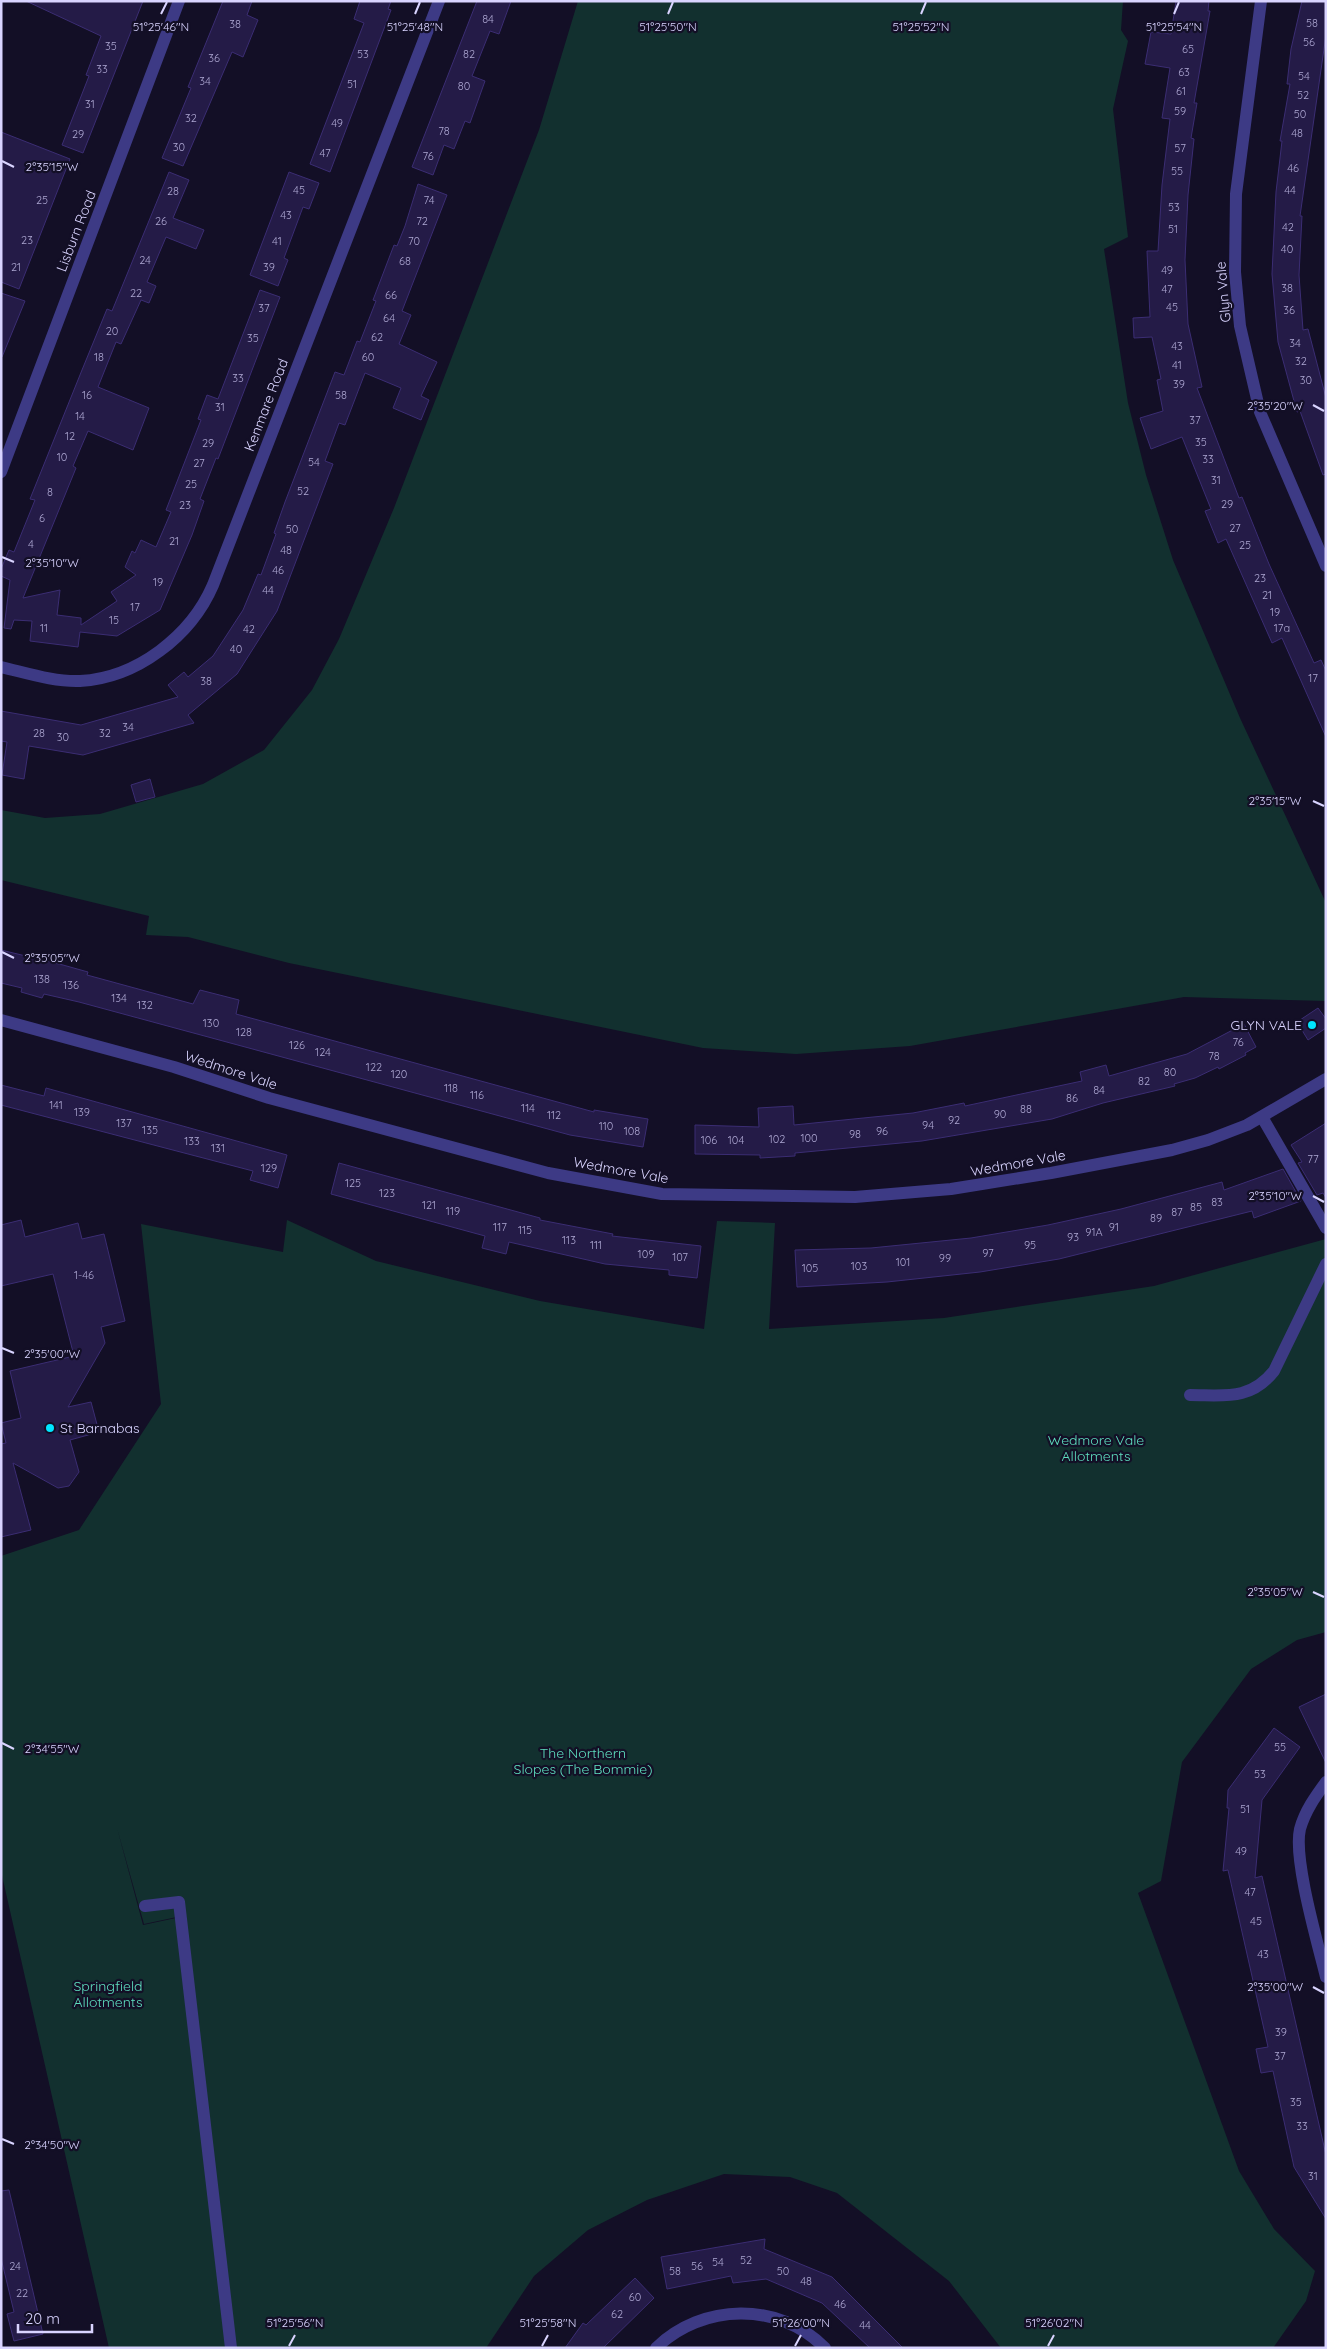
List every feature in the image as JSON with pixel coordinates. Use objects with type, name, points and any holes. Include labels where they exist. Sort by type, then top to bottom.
[{"type":"street","name":"Lisburn Road","points":[[1,472],[179,1]]},
{"type":"street","name":"Kenmare Road","points":[[1,667],[66,680],[100,678],[125,669],[159,651],[185,629],[198,612],[213,585],[439,1]]},
{"type":"street","name":"Glyn Vale","points":[[1261,1],[1236,194],[1234,272],[1240,326],[1260,412],[1326,566]]},
{"type":"street","name":"Wedmore Vale","points":[[1,1020],[174,1067],[269,1098],[548,1173],[662,1194],[836,1198],[952,1189],[1172,1150],[1208,1140],[1262,1117],[1326,1079]]},
{"type":"street","points":[[1262,1117],[1326,1228]]},
{"type":"street","points":[[1190,1395],[1242,1394],[1263,1385],[1274,1371],[1326,1264]]},
{"type":"street","points":[[1326,1782],[1311,1802],[1300,1831],[1301,1866],[1326,1977]]},
{"type":"street","points":[[145,1906],[180,1902],[231,2348]]},
{"type":"street","points":[[656,2348],[681,2328],[700,2319],[734,2312],[776,2318],[809,2335],[825,2348]]},
{"type":"green space","points":[[578,1],[1123,1],[1121,30],[1128,41],[1113,109],[1128,237],[1104,249],[1128,403],[1146,475],[1173,560],[1240,718],[1326,903],[1326,1001],[1184,997],[910,1046],[796,1054],[703,1048],[289,963],[188,937],[146,935],[149,916],[1,880],[1,810],[45,818],[100,814],[203,784],[264,750],[312,690],[339,639],[394,508],[539,130]]},
{"type":"green space","name":"The Northern Slopes (The Bommie)","points":[[287,1220],[376,1261],[540,1301],[704,1329],[717,1221],[775,1223],[769,1329],[944,1318],[1154,1286],[1326,1239],[1326,1632],[1297,1640],[1251,1669],[1182,1762],[1161,1881],[1138,1893],[1239,2171],[1274,2229],[1315,2271],[1306,2301],[1273,2348],[1001,2348],[949,2281],[837,2193],[790,2177],[724,2174],[647,2200],[588,2230],[534,2276],[486,2348],[229,2348],[177,1917],[144,1924],[117,1828],[143,1925],[176,1918],[227,2348],[109,2348],[1,1871],[1,1556],[79,1530],[161,1404],[141,1224],[283,1252]]},
{"type":"building","points":[[26,1],[143,1],[83,153],[62,145],[89,76],[86,75],[101,36]]},
{"type":"building","points":[[223,1],[252,1],[247,15],[258,20],[243,57],[232,52],[183,166],[162,158],[191,88],[188,87]]},
{"type":"building","points":[[360,1],[391,1],[388,9],[391,10],[330,172],[310,164],[364,23],[354,19]]},
{"type":"building","points":[[477,1],[511,1],[499,34],[490,31],[472,76],[485,81],[470,123],[465,121],[454,149],[444,145],[433,175],[412,167]]},
{"type":"building","points":[[1176,1],[1209,1],[1208,11],[1210,11],[1194,103],[1197,103],[1191,138],[1194,139],[1188,195],[1185,260],[1188,324],[1202,387],[1197,388],[1239,498],[1242,497],[1269,564],[1314,663],[1321,660],[1326,671],[1326,737],[1282,638],[1272,643],[1226,539],[1218,543],[1205,511],[1211,509],[1182,437],[1151,449],[1140,418],[1163,411],[1157,380],[1161,379],[1152,337],[1134,338],[1133,318],[1150,317],[1147,251],[1158,251],[1162,185],[1170,119],[1162,118],[1170,68],[1145,64],[1151,32],[1171,34]]},
{"type":"building","points":[[1302,1],[1326,1],[1326,35],[1300,216],[1302,216],[1299,275],[1303,330],[1308,329],[1326,398],[1326,474],[1323,475],[1300,411],[1297,412],[1278,342],[1272,274],[1276,192],[1282,141],[1280,141],[1290,84],[1287,84],[1291,49]]},
{"type":"building","points":[[1,132],[70,159],[19,289],[1,282]]},
{"type":"building","points":[[169,172],[189,180],[173,218],[204,230],[196,249],[166,237],[147,282],[156,286],[149,303],[141,300],[121,344],[116,342],[98,387],[149,408],[133,450],[88,431],[73,466],[76,468],[23,598],[60,590],[57,615],[81,618],[81,625],[117,601],[111,592],[136,575],[125,567],[132,551],[135,553],[141,540],[156,547],[171,512],[166,510],[201,420],[198,419],[207,395],[218,399],[260,290],[280,297],[218,459],[216,458],[200,499],[204,501],[192,535],[160,610],[117,636],[80,632],[78,647],[30,641],[32,621],[14,620],[11,629],[4,628],[10,580],[1,576],[1,569],[9,550],[14,552],[35,500],[30,499],[82,370],[107,309],[112,311]]},
{"type":"building","points":[[289,172],[319,183],[309,209],[303,207],[284,258],[288,260],[278,286],[250,275]]},
{"type":"building","points":[[418,184],[447,195],[402,311],[411,315],[399,344],[437,362],[421,396],[429,400],[421,420],[393,408],[401,388],[365,373],[345,425],[339,423],[325,461],[333,464],[277,611],[237,674],[188,715],[194,723],[83,755],[29,746],[24,779],[2,775],[7,742],[1,741],[1,711],[81,725],[178,697],[168,685],[184,672],[188,677],[213,656],[243,610],[258,574],[261,575],[285,502],[335,372],[344,375],[357,341],[360,342],[376,301],[373,300],[394,245],[397,246],[405,226]]},
{"type":"building","points":[[1,293],[25,301],[2,357],[1,357]]},
{"type":"building","points":[[150,779],[155,797],[136,802],[131,785]]},
{"type":"building","points":[[1,950],[88,972],[87,975],[193,1004],[200,990],[239,1000],[236,1014],[594,1112],[594,1110],[648,1119],[643,1147],[570,1135],[79,1002],[44,994],[42,998],[21,992],[22,988],[1,983]]},
{"type":"building","name":"GLYN VALE","points":[[1318,1008],[1326,1019],[1326,1028],[1308,1040],[1297,1022]]},
{"type":"building","points":[[1244,1024],[1256,1047],[1245,1053],[1246,1055],[1219,1069],[1218,1067],[1195,1078],[1174,1084],[1175,1086],[1103,1103],[1052,1119],[922,1141],[795,1153],[795,1156],[760,1158],[760,1155],[695,1154],[695,1125],[759,1127],[758,1108],[793,1106],[794,1125],[913,1113],[964,1103],[965,1106],[1082,1081],[1080,1072],[1106,1065],[1109,1076],[1187,1054]]},
{"type":"building","points":[[1,1085],[44,1096],[46,1088],[287,1155],[278,1188],[250,1180],[253,1171],[1,1105]]},
{"type":"building","points":[[1326,1123],[1326,1198],[1323,1193],[1317,1195],[1298,1163],[1302,1162],[1291,1145]]},
{"type":"building","points":[[339,1163],[540,1218],[540,1220],[613,1234],[612,1236],[701,1246],[697,1278],[669,1275],[669,1270],[605,1264],[509,1242],[506,1254],[482,1248],[485,1236],[331,1194]]},
{"type":"building","points":[[1283,1169],[1301,1201],[1254,1218],[1252,1211],[1059,1259],[980,1272],[887,1282],[797,1287],[795,1250],[871,1248],[971,1238],[1048,1225],[1121,1209],[1222,1182],[1224,1190]]},
{"type":"building","points":[[21,1220],[25,1237],[78,1223],[82,1239],[104,1234],[125,1321],[101,1327],[105,1343],[68,1407],[91,1402],[99,1432],[70,1440],[79,1472],[69,1486],[58,1488],[13,1463],[31,1530],[1,1537],[1,1444],[6,1443],[1,1423],[21,1418],[10,1371],[74,1356],[53,1274],[1,1286],[1,1225]]},
{"type":"building","points":[[1326,1694],[1326,1763],[1299,1707]]},
{"type":"building","points":[[1274,1728],[1300,1747],[1262,1800],[1255,1878],[1262,1876],[1326,2155],[1326,2219],[1294,2167],[1273,2071],[1261,2073],[1256,2049],[1268,2047],[1228,1870],[1223,1871],[1229,1808],[1227,1808],[1228,1790]]},
{"type":"building","points":[[9,2190],[43,2334],[14,2341],[7,2314],[14,2312],[1,2258],[1,2191]]},
{"type":"building","points":[[765,2239],[764,2249],[832,2277],[903,2348],[870,2348],[822,2303],[766,2279],[733,2283],[731,2276],[667,2289],[661,2257]]},
{"type":"building","points":[[635,2278],[654,2298],[603,2348],[565,2348],[583,2323],[586,2325]]},
{"type":"place","name":"GLYN VALE","points":[[1312,1025]]},
{"type":"place","name":"St Barnabas","points":[[50,1428]]},
{"type":"park label","name":"Wedmore Vale Allotments","points":[[1096,1448]]},
{"type":"park label","name":"Springfield Allotments","points":[[108,1994]]}]
